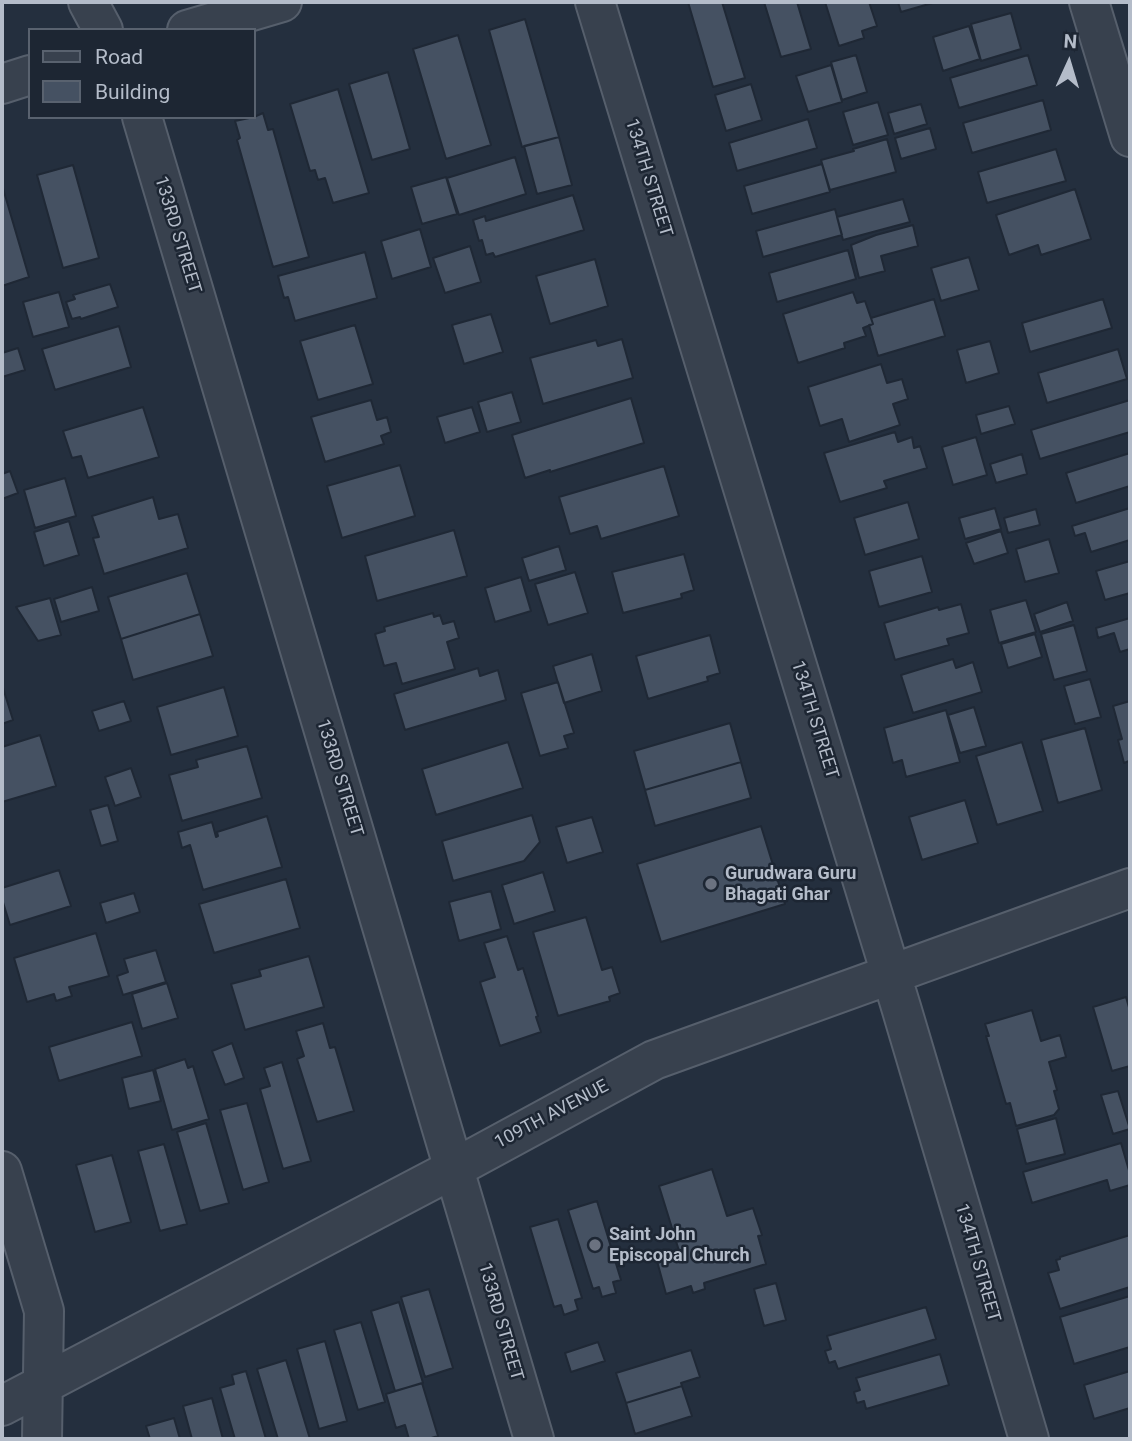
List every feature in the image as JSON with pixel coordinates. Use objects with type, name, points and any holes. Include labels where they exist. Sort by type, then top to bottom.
[{"type":"street","points":[[88,2],[102,28]]},
{"type":"street","points":[[194,28],[282,2]]},
{"type":"street","name":"134TH STREET","points":[[595,2],[892,976],[1029,1439]]},
{"type":"street","points":[[1089,2],[1130,136]]},
{"type":"street","points":[[2,84],[28,76]]},
{"type":"street","name":"133RD STREET","points":[[143,119],[534,1439]]},
{"type":"street","name":"109TH AVENUE","points":[[2,1406],[455,1168],[654,1060],[1130,888]]},
{"type":"street","points":[[2,1171],[44,1311],[42,1439]]},
{"type":"building","points":[[688,2],[722,2],[745,78],[713,87]]},
{"type":"building","points":[[764,2],[797,2],[811,49],[781,57]]},
{"type":"building","points":[[825,2],[869,2],[877,26],[862,31],[864,38],[839,46]]},
{"type":"building","points":[[898,2],[936,2],[901,12]]},
{"type":"building","points":[[1011,13],[1021,49],[981,61],[971,24]]},
{"type":"building","points":[[525,19],[559,137],[522,147],[489,30]]},
{"type":"building","points":[[969,26],[980,59],[943,71],[933,37]]},
{"type":"building","points":[[458,35],[491,145],[446,159],[413,49]]},
{"type":"building","points":[[856,55],[867,92],[842,100],[831,62]]},
{"type":"building","points":[[1028,55],[1037,85],[959,108],[950,78]]},
{"type":"building","points":[[831,65],[842,102],[808,112],[796,76]]},
{"type":"building","points":[[388,72],[410,149],[372,160],[349,84]]},
{"type":"building","points":[[751,84],[762,120],[726,131],[715,95]]},
{"type":"building","points":[[338,89],[369,193],[333,203],[325,178],[318,180],[315,170],[310,171],[290,104]]},
{"type":"building","points":[[1043,100],[1051,130],[972,153],[963,123]]},
{"type":"building","points":[[878,102],[888,135],[853,145],[843,112]]},
{"type":"building","points":[[921,104],[927,124],[894,134],[888,113]]},
{"type":"building","points":[[263,113],[268,130],[273,129],[309,257],[273,267],[237,140],[240,138],[235,121],[256,119],[256,116]]},
{"type":"building","points":[[808,119],[817,148],[737,171],[729,143]]},
{"type":"building","points":[[930,128],[936,149],[901,159],[895,138]]},
{"type":"building","points":[[559,137],[572,185],[537,194],[524,146]]},
{"type":"building","points":[[887,139],[896,172],[830,190],[821,160]]},
{"type":"building","points":[[1056,149],[1066,181],[987,203],[978,172]]},
{"type":"building","points":[[515,157],[526,194],[459,215],[447,178]]},
{"type":"building","points":[[822,164],[830,192],[752,214],[744,186]]},
{"type":"building","points":[[73,165],[99,258],[63,268],[37,175]]},
{"type":"building","points":[[446,177],[457,214],[422,224],[411,187]]},
{"type":"building","points":[[2,185],[29,277],[2,286]]},
{"type":"building","points":[[1075,189],[1091,239],[1041,255],[1038,245],[1009,255],[996,215]]},
{"type":"building","points":[[573,195],[584,230],[495,257],[493,253],[486,255],[473,220],[485,216],[486,221]]},
{"type":"building","points":[[903,199],[910,222],[843,240],[837,217]]},
{"type":"building","points":[[835,209],[842,235],[763,257],[756,231]]},
{"type":"building","points":[[913,225],[918,246],[881,256],[885,271],[859,278],[851,245]]},
{"type":"building","points":[[420,229],[431,267],[392,279],[381,241]]},
{"type":"building","points":[[470,246],[481,282],[445,293],[433,258]]},
{"type":"building","points":[[848,250],[856,279],[777,302],[769,273]]},
{"type":"building","points":[[365,252],[377,298],[295,321],[288,297],[284,298],[278,276]]},
{"type":"building","points":[[969,257],[979,290],[941,301],[931,268]]},
{"type":"building","points":[[595,259],[608,306],[550,324],[536,276]]},
{"type":"building","points":[[110,284],[118,307],[81,319],[72,319],[66,302],[75,299],[73,295]]},
{"type":"building","points":[[59,292],[69,327],[33,337],[23,302]]},
{"type":"building","points":[[853,292],[857,303],[865,301],[873,324],[863,328],[866,336],[844,343],[845,348],[798,363],[783,314]]},
{"type":"building","points":[[934,299],[945,336],[878,356],[869,325],[873,324],[871,318]]},
{"type":"building","points":[[1103,299],[1112,328],[1030,352],[1022,323]]},
{"type":"building","points":[[491,314],[503,352],[464,364],[452,325]]},
{"type":"building","points":[[355,325],[373,384],[318,400],[300,341]]},
{"type":"building","points":[[119,326],[131,367],[55,390],[42,349]]},
{"type":"building","points":[[622,339],[633,378],[543,404],[530,358],[596,340],[598,346]]},
{"type":"building","points":[[990,341],[999,373],[966,383],[957,350]]},
{"type":"building","points":[[18,348],[25,370],[2,377],[2,353]]},
{"type":"building","points":[[1118,349],[1127,379],[1047,403],[1038,373]]},
{"type":"building","points":[[881,364],[887,383],[902,379],[908,399],[893,404],[900,425],[849,442],[842,419],[820,426],[808,387]]},
{"type":"building","points":[[512,392],[521,422],[487,432],[478,402]]},
{"type":"building","points":[[631,398],[644,443],[525,478],[512,435]]},
{"type":"building","points":[[371,400],[377,420],[387,417],[391,432],[381,436],[384,444],[325,462],[311,417]]},
{"type":"building","points":[[1130,400],[1130,432],[1040,459],[1031,430]]},
{"type":"building","points":[[1009,406],[1015,424],[981,434],[976,415]]},
{"type":"building","points":[[143,407],[159,457],[88,478],[81,456],[72,458],[63,431]]},
{"type":"building","points":[[472,407],[480,432],[445,443],[437,417]]},
{"type":"building","points":[[895,432],[898,442],[912,437],[914,448],[920,446],[927,468],[884,481],[887,488],[840,502],[824,453]]},
{"type":"building","points":[[976,437],[987,475],[953,485],[942,447]]},
{"type":"building","points":[[1130,453],[1130,486],[1076,503],[1066,473]]},
{"type":"building","points":[[1022,454],[1027,474],[996,483],[990,464]]},
{"type":"building","points":[[400,465],[415,516],[342,538],[327,486]]},
{"type":"building","points":[[664,466],[679,516],[601,539],[597,526],[570,534],[559,497]]},
{"type":"building","points":[[10,471],[18,493],[2,499],[2,474]]},
{"type":"building","points":[[65,478],[76,516],[35,528],[24,490]]},
{"type":"building","points":[[153,497],[159,519],[178,514],[188,548],[104,574],[93,538],[99,537],[92,516]]},
{"type":"building","points":[[908,502],[919,539],[865,555],[854,518]]},
{"type":"building","points":[[995,508],[1001,529],[965,539],[959,518]]},
{"type":"building","points":[[1130,508],[1130,540],[1091,552],[1085,533],[1075,536],[1072,526]]},
{"type":"building","points":[[1036,509],[1040,525],[1008,533],[1004,518]]},
{"type":"building","points":[[69,521],[79,555],[44,566],[34,532]]},
{"type":"building","points":[[454,530],[467,576],[377,601],[365,556]]},
{"type":"building","points":[[1001,531],[1008,553],[974,564],[966,543]]},
{"type":"building","points":[[1049,539],[1059,573],[1025,582],[1016,549]]},
{"type":"building","points":[[559,546],[566,570],[529,581],[522,558]]},
{"type":"building","points":[[684,554],[694,590],[681,594],[682,598],[623,613],[612,572]]},
{"type":"building","points":[[922,556],[932,592],[879,607],[869,571]]},
{"type":"building","points":[[1130,561],[1130,593],[1105,600],[1096,571]]},
{"type":"building","points":[[575,572],[588,613],[548,625],[535,584]]},
{"type":"building","points":[[187,573],[200,614],[121,639],[108,597]]},
{"type":"building","points":[[521,577],[531,611],[495,622],[485,588]]},
{"type":"building","points":[[92,587],[99,611],[61,622],[54,599]]},
{"type":"building","points":[[50,598],[61,635],[38,641],[16,607]]},
{"type":"building","points":[[1026,600],[1036,632],[999,643],[990,610]]},
{"type":"building","points":[[1067,602],[1073,621],[1040,632],[1034,614]]},
{"type":"building","points":[[961,604],[969,633],[947,639],[949,645],[895,660],[884,623],[938,607],[939,610]]},
{"type":"building","points":[[433,613],[434,617],[440,615],[443,624],[454,621],[459,638],[447,642],[455,669],[402,684],[396,663],[384,666],[375,634],[385,631],[384,627]]},
{"type":"building","points":[[200,614],[213,656],[133,680],[121,639]]},
{"type":"building","points":[[1130,618],[1130,649],[1120,652],[1114,633],[1098,638],[1096,628]]},
{"type":"building","points":[[1074,625],[1087,671],[1054,680],[1041,634]]},
{"type":"building","points":[[1035,634],[1042,657],[1008,668],[1001,644]]},
{"type":"building","points":[[710,635],[720,673],[707,677],[708,681],[648,699],[636,656]]},
{"type":"building","points":[[592,654],[602,691],[564,703],[553,666]]},
{"type":"building","points":[[953,659],[956,668],[973,662],[982,692],[913,713],[901,675]]},
{"type":"building","points":[[478,668],[480,676],[498,670],[506,700],[405,730],[394,694]]},
{"type":"building","points":[[1090,679],[1101,717],[1075,724],[1064,686]]},
{"type":"building","points":[[558,682],[574,733],[564,736],[568,748],[540,756],[521,693]]},
{"type":"building","points":[[224,687],[238,736],[171,755],[157,707]]},
{"type":"building","points":[[2,688],[13,720],[2,724]]},
{"type":"building","points":[[124,701],[131,721],[99,731],[92,711]]},
{"type":"building","points":[[1130,701],[1130,764],[1129,761],[1124,763],[1118,740],[1122,739],[1113,706]]},
{"type":"building","points":[[974,707],[986,746],[960,753],[948,715]]},
{"type":"building","points":[[946,710],[960,762],[906,777],[902,760],[893,763],[884,728]]},
{"type":"building","points":[[730,723],[741,762],[645,790],[634,751]]},
{"type":"building","points":[[1085,728],[1102,790],[1058,803],[1041,740]]},
{"type":"building","points":[[40,735],[56,786],[2,802],[2,747]]},
{"type":"building","points":[[508,742],[523,788],[436,815],[422,769]]},
{"type":"building","points":[[1022,742],[1043,811],[997,825],[976,756]]},
{"type":"building","points":[[247,746],[262,798],[182,821],[169,775],[198,767],[196,760]]},
{"type":"building","points":[[741,762],[751,798],[655,826],[645,790]]},
{"type":"building","points":[[131,768],[141,797],[115,806],[105,777]]},
{"type":"building","points":[[965,800],[978,843],[922,860],[909,817]]},
{"type":"building","points":[[108,805],[118,841],[101,846],[90,810]]},
{"type":"building","points":[[532,815],[540,842],[524,861],[453,881],[442,841]]},
{"type":"building","points":[[267,816],[282,867],[203,890],[190,845],[182,848],[178,832],[212,822],[216,837],[217,832]]},
{"type":"building","points":[[592,817],[603,852],[567,863],[556,827]]},
{"type":"building","name":"Gurudwara Guru Bhagati Ghar","points":[[761,826],[785,904],[661,942],[637,864]]},
{"type":"building","points":[[59,870],[71,906],[10,925],[2,899],[2,888]]},
{"type":"building","points":[[543,872],[555,911],[514,924],[502,885]]},
{"type":"building","points":[[286,879],[300,928],[214,953],[199,904]]},
{"type":"building","points":[[491,891],[501,929],[459,941],[449,902]]},
{"type":"building","points":[[134,893],[140,912],[106,923],[100,903]]},
{"type":"building","points":[[586,917],[602,970],[612,967],[620,993],[609,997],[610,1001],[558,1016],[533,932]]},
{"type":"building","points":[[96,933],[109,976],[69,987],[72,996],[56,1001],[54,994],[27,1002],[14,958]]},
{"type":"building","points":[[507,936],[518,970],[523,968],[541,1032],[500,1046],[480,982],[495,977],[484,943]]},
{"type":"building","points":[[156,950],[166,982],[123,995],[117,976],[128,972],[124,959]]},
{"type":"building","points":[[309,956],[324,1007],[245,1030],[231,984],[261,976],[259,970]]},
{"type":"building","points":[[167,983],[178,1018],[142,1029],[132,994]]},
{"type":"building","points":[[1126,997],[1130,1011],[1130,1066],[1112,1071],[1093,1007]]},
{"type":"building","points":[[1032,1010],[1041,1041],[1060,1035],[1066,1057],[1049,1062],[1059,1109],[1054,1115],[1016,1126],[1010,1103],[1006,1104],[985,1024]]},
{"type":"building","points":[[132,1022],[142,1056],[59,1081],[49,1047]]},
{"type":"building","points":[[323,1023],[330,1048],[335,1047],[354,1111],[317,1122],[297,1059],[304,1056],[296,1031]]},
{"type":"building","points":[[232,1043],[244,1078],[225,1085],[212,1051]]},
{"type":"building","points":[[185,1059],[188,1068],[193,1066],[209,1119],[172,1130],[155,1069]]},
{"type":"building","points":[[282,1062],[311,1161],[283,1169],[260,1089],[270,1086],[264,1068]]},
{"type":"building","points":[[153,1070],[161,1101],[129,1109],[122,1078]]},
{"type":"building","points":[[1118,1091],[1130,1129],[1113,1134],[1101,1095]]},
{"type":"building","points":[[247,1103],[269,1182],[243,1190],[220,1110]]},
{"type":"building","points":[[1056,1118],[1065,1154],[1026,1164],[1017,1129]]},
{"type":"building","points":[[206,1123],[229,1203],[200,1211],[177,1132]]},
{"type":"building","points":[[1121,1143],[1130,1174],[1130,1185],[1110,1191],[1107,1180],[1032,1203],[1023,1172]]},
{"type":"building","points":[[164,1144],[187,1224],[160,1231],[138,1151]]},
{"type":"building","points":[[112,1155],[131,1222],[95,1232],[76,1165]]},
{"type":"building","points":[[712,1169],[727,1216],[753,1208],[762,1235],[758,1236],[766,1264],[704,1283],[705,1289],[693,1293],[691,1286],[666,1294],[657,1261],[680,1254],[659,1186]]},
{"type":"building","name":"Saint John Episcopal Church","points":[[597,1201],[621,1280],[613,1282],[616,1293],[602,1297],[599,1287],[593,1289],[568,1210]]},
{"type":"building","points":[[558,1219],[582,1298],[575,1300],[578,1310],[564,1315],[561,1305],[554,1307],[530,1227]]},
{"type":"building","points":[[1130,1235],[1130,1287],[1060,1309],[1048,1273],[1059,1270],[1056,1260]]},
{"type":"building","points":[[776,1283],[786,1320],[764,1326],[754,1289]]},
{"type":"building","points":[[429,1289],[453,1368],[425,1377],[401,1297]]},
{"type":"building","points":[[1130,1296],[1130,1347],[1074,1364],[1060,1317]]},
{"type":"building","points":[[399,1302],[423,1383],[395,1391],[371,1311]]},
{"type":"building","points":[[926,1307],[936,1339],[838,1369],[835,1361],[829,1363],[825,1351],[831,1349],[827,1336]]},
{"type":"building","points":[[361,1322],[385,1402],[358,1410],[334,1330]]},
{"type":"building","points":[[325,1341],[347,1421],[319,1429],[297,1349]]},
{"type":"building","points":[[598,1342],[605,1361],[571,1372],[565,1353]]},
{"type":"building","points":[[691,1350],[700,1377],[681,1383],[682,1386],[626,1403],[616,1373]]},
{"type":"building","points":[[940,1354],[949,1385],[866,1409],[864,1401],[857,1403],[854,1392],[860,1390],[856,1378]]},
{"type":"building","points":[[286,1360],[310,1439],[278,1439],[257,1369]]},
{"type":"building","points":[[246,1371],[266,1439],[235,1439],[220,1388],[234,1384],[232,1375]]},
{"type":"building","points":[[1130,1371],[1130,1408],[1094,1419],[1084,1385]]},
{"type":"building","points":[[422,1383],[438,1436],[409,1439],[405,1425],[396,1428],[386,1394]]},
{"type":"building","points":[[682,1386],[692,1416],[635,1434],[626,1403]]},
{"type":"building","points":[[212,1398],[223,1439],[192,1439],[183,1406]]},
{"type":"building","points":[[174,1418],[180,1439],[150,1439],[146,1426]]},
{"type":"place","name":"Gurudwara Guru Bhagati Ghar","points":[[711,884]]},
{"type":"place","name":"Saint John Episcopal Church","points":[[595,1245]]}]
